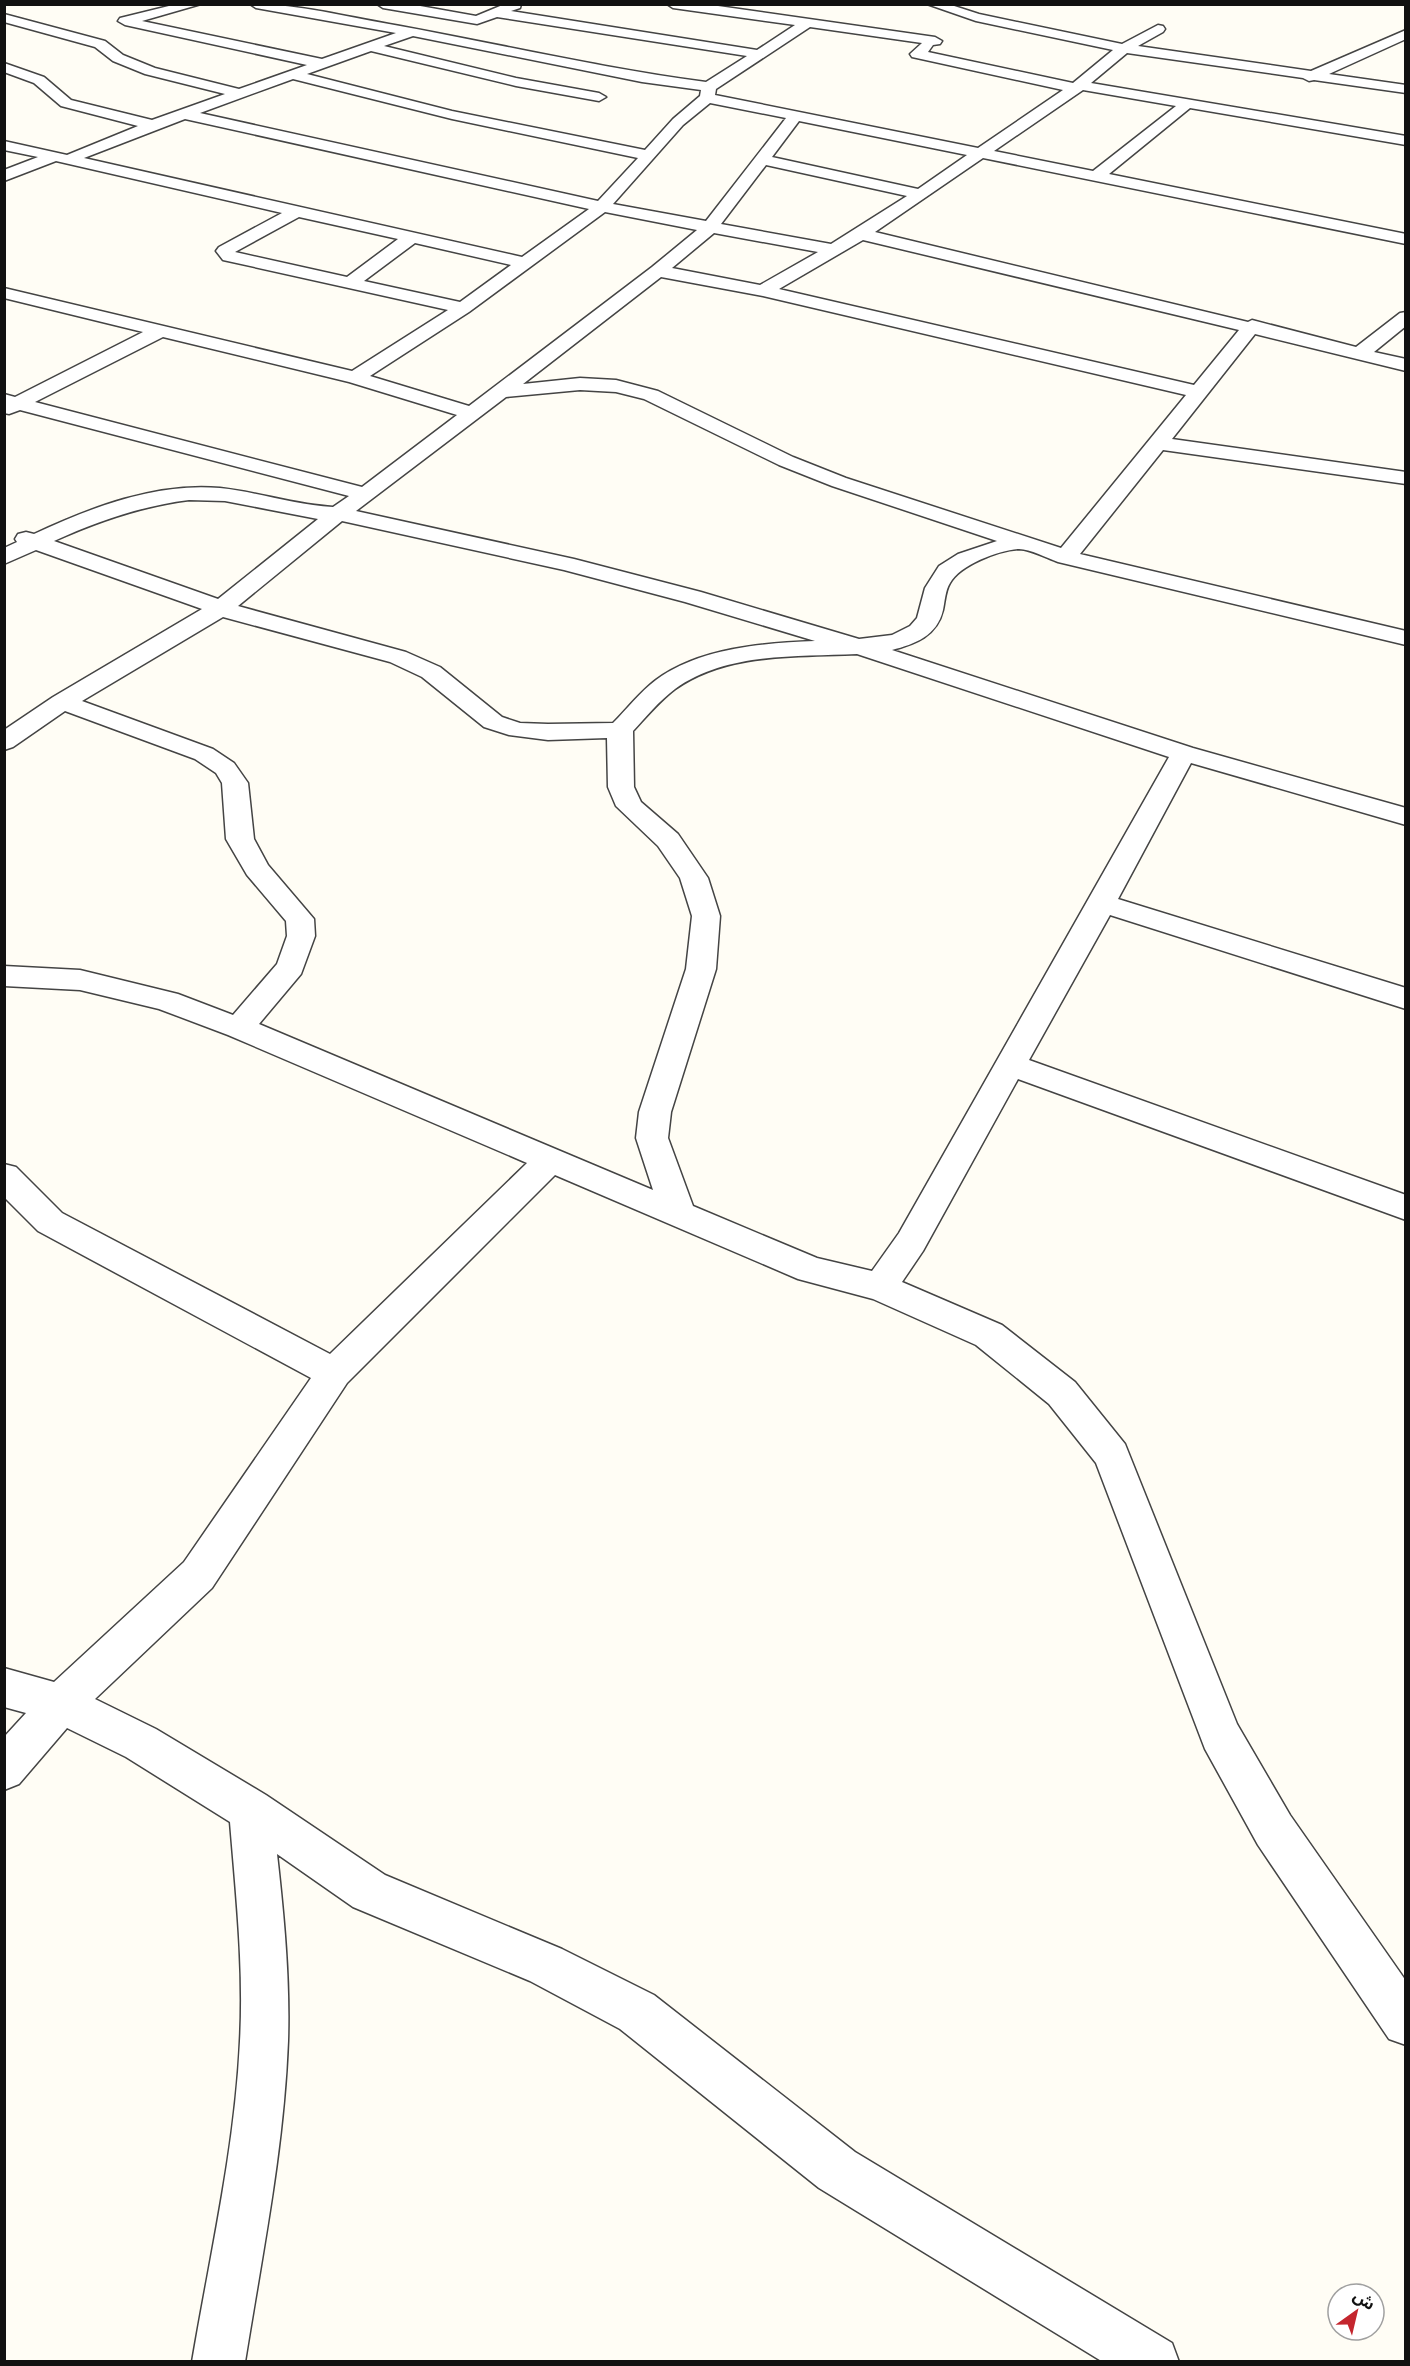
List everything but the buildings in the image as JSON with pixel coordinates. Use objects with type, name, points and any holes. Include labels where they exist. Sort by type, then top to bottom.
[{"type":"street","points":[[195,4],[120,22],[324,64]]},
{"type":"street","points":[[256,4],[413,32],[642,78],[708,92],[795,116],[1406,240]]},
{"type":"street","points":[[383,4],[477,20],[516,4]]},
{"type":"street","points":[[673,4],[790,21],[807,17],[945,35]]},
{"type":"street","points":[[933,4],[1124,48],[1406,89]]},
{"type":"street","points":[[677,41],[723,12]]},
{"type":"street","points":[[973,12],[945,35],[918,51],[917,54],[1077,86],[1406,141]]},
{"type":"street","points":[[497,13],[759,54]]},
{"type":"street","points":[[355,378],[463,308],[602,207],[647,155],[708,92],[807,17]]},
{"type":"street","points":[[4,18],[100,44],[118,58],[150,71],[241,94]]},
{"type":"street","points":[[763,291],[861,234],[1077,86],[1124,48],[1158,29]]},
{"type":"street","points":[[70,36],[92,30]]},
{"type":"street","points":[[4,176],[60,159],[413,32]]},
{"type":"street","points":[[1309,76],[1406,34]]},
{"type":"street","points":[[371,47],[516,82],[608,93]]},
{"type":"street","points":[[4,67],[39,80],[66,103],[153,125]]},
{"type":"street","points":[[292,75],[452,115],[647,155]]},
{"type":"street","points":[[581,107],[642,78]]},
{"type":"street","points":[[1096,177],[1188,103]]},
{"type":"street","points":[[671,106],[692,110]]},
{"type":"street","points":[[183,114],[602,207],[834,250]]},
{"type":"street","points":[[4,742],[62,702],[223,607],[338,514],[658,271],[709,228],[795,116]]},
{"type":"street","points":[[534,132],[553,122]]},
{"type":"street","points":[[4,145],[525,263]]},
{"type":"street","points":[[761,159],[921,194]]},
{"type":"street","points":[[295,212],[225,251],[229,256],[241,260],[463,308]]},
{"type":"street","points":[[861,234],[1252,326],[1406,365]]},
{"type":"street","points":[[350,283],[411,238]]},
{"type":"street","points":[[658,271],[763,291],[1198,392]]},
{"type":"street","points":[[4,293],[355,378],[471,413]]},
{"type":"street","points":[[1361,353],[1406,317]]},
{"type":"street","points":[[1066,557],[1252,326]]},
{"type":"street","points":[[9,404],[160,331]]},
{"type":"street","points":[[498,393],[580,384],[616,386],[651,395],[786,461],[828,478],[1066,557],[1406,638]]},
{"type":"street","points":[[9,404],[366,494]]},
{"type":"street","points":[[1157,443],[1406,478]]},
{"type":"street","points":[[4,557],[113,510],[143,501],[185,495],[234,496],[310,512],[338,514],[566,564],[693,597],[860,647],[1184,753],[1406,816]]},
{"type":"street","points":[[4,532],[223,607],[243,616],[339,639],[398,657],[431,672],[494,722],[518,730],[548,732],[620,730],[665,685],[692,669],[729,659],[795,648],[860,647],[906,638],[920,630],[929,620],[939,580],[956,563],[978,554],[1021,542]]},
{"type":"street","points":[[62,702],[204,754],[225,768],[235,783],[240,839],[257,869],[300,919],[302,936],[291,967],[239,1028]]},
{"type":"street","points":[[620,730],[621,787],[629,806],[668,840],[694,878],[706,916],[701,969],[655,1112],[652,1138],[680,1216]]},
{"type":"street","points":[[880,1287],[911,1242],[1184,753]]},
{"type":"street","points":[[1102,903],[1406,999]]},
{"type":"street","points":[[4,976],[80,980],[167,1000],[239,1028],[810,1270],[880,1287],[989,1335],[1062,1393],[1112,1455],[1221,1735],[1274,1830],[1406,2022]]},
{"type":"street","points":[[1011,1065],[1406,1208]]},
{"type":"street","points":[[4,1769],[61,1704],[198,1575],[334,1373],[549,1161]]},
{"type":"street","points":[[4,1176],[50,1222],[334,1373]]},
{"type":"street","points":[[4,1687],[61,1704],[141,1743],[251,1810],[369,1891],[546,1965],[637,2012],[837,2170],[1153,2361]]},
{"type":"street","points":[[218,2361],[252,2153],[264,2042],[263,1936],[251,1810]]}]
